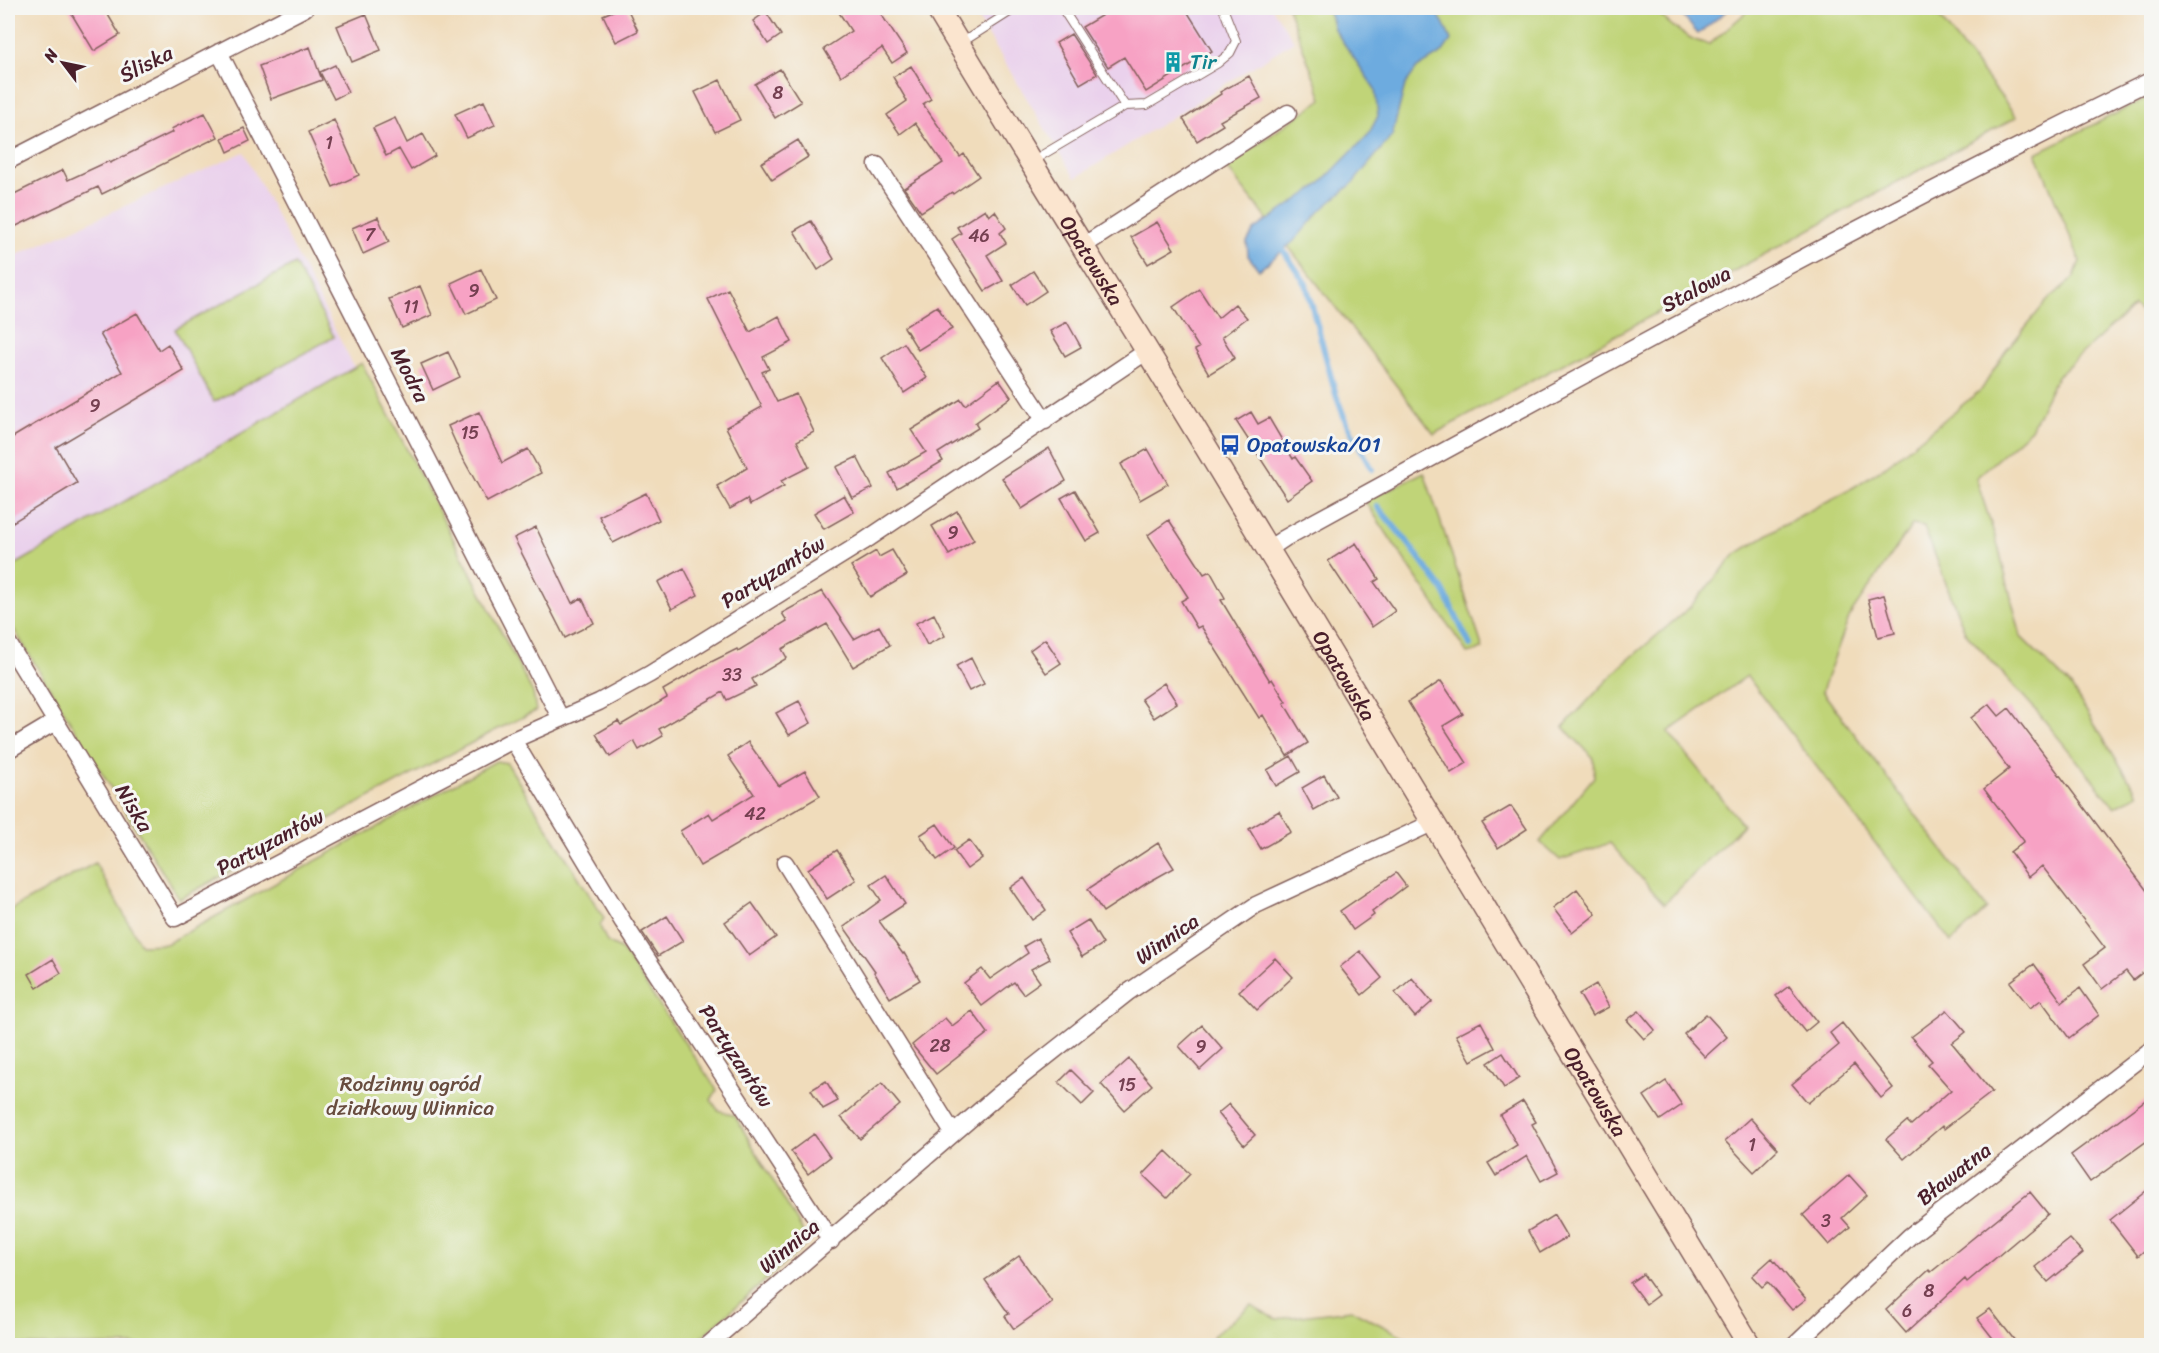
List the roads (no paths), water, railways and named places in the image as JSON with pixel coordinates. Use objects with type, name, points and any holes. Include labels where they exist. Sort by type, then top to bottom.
[{"type":"street","name":"Śliska","points":[[8,160],[219,52],[284,12],[305,8]]},
{"type":"street","name":"Opatowska","points":[[936,8],[1029,163],[1147,351],[1750,1346]]},
{"type":"street","name":"Modra","points":[[219,52],[561,719]]},
{"type":"street","name":"Stalowa","points":[[1267,550],[1663,331],[2042,134],[2151,80]]},
{"type":"street","points":[[1083,246],[1288,113]]},
{"type":"street","points":[[877,165],[1045,421]]},
{"type":"street","name":"Partyzantów","points":[[175,918],[513,740],[599,702],[650,674],[863,542],[1147,351]]},
{"type":"street","name":"Niska","points":[[8,644],[175,918]]},
{"type":"street","points":[[8,750],[55,722]]},
{"type":"street","name":"Partyzantów","points":[[513,740],[623,922],[831,1240]]},
{"type":"street","name":"Winnica","points":[[707,1346],[998,1095],[1127,993],[1256,905],[1432,823]]},
{"type":"street","points":[[785,863],[953,1133]]},
{"type":"street","name":"Bławatna","points":[[1794,1346],[1910,1236],[2151,1049]]},
{"type":"lane","points":[[959,45],[1016,8]]},
{"type":"lane","points":[[1062,8],[1125,106]]},
{"type":"lane","points":[[1029,163],[1125,106],[1147,105],[1218,63],[1230,52],[1236,41],[1223,8]]},
{"type":"water","points":[[1325,8],[1433,8],[1443,22],[1451,40],[1442,53],[1417,68],[1405,85],[1392,136],[1353,183],[1321,210],[1294,241],[1259,270],[1248,256],[1247,242],[1254,230],[1319,185],[1368,135],[1378,116],[1375,89],[1334,29],[1330,14]]},
{"type":"water","points":[[1676,8],[1730,8],[1698,34]]},
{"type":"waterway","points":[[1279,244],[1306,284],[1336,395],[1346,422],[1372,469]]},
{"type":"waterway","points":[[1377,506],[1443,590],[1470,645]]},
{"type":"place","name":"Tir","points":[[1173,62]]},
{"type":"place","name":"Opatowska/01","points":[[1230,445]]},
{"type":"park label","name":"Rodzinny ogród działkowy Winnica","points":[[410,1096]]}]
